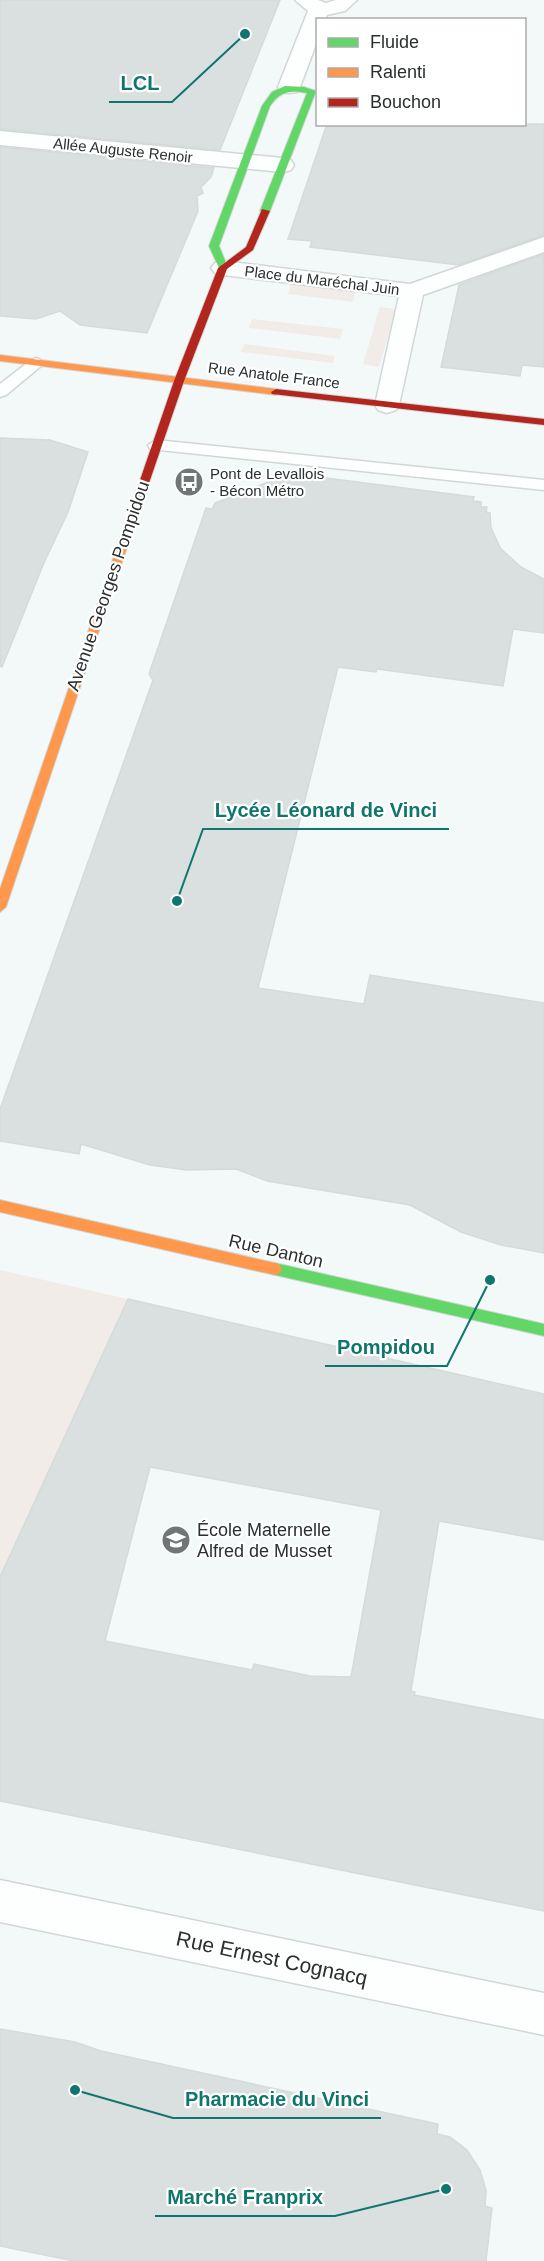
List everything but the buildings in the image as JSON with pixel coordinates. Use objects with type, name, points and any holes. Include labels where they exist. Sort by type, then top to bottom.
[{"type":"street","points":[[289,87],[312,4],[339,7],[347,0]]},
{"type":"street","points":[[289,87],[312,91],[250,248],[223,268],[214,246],[266,106],[274,93],[289,87]]},
{"type":"street","name":"Allée Auguste Renoir","points":[[0,138],[283,165]]},
{"type":"street","points":[[412,291],[544,244]]},
{"type":"street","name":"Place du Maréchal Juin","points":[[223,268],[412,291],[387,405]]},
{"type":"street","name":"Avenue Georges Pompidou","points":[[0,907],[156,445],[223,268]]},
{"type":"street","name":"Rue Anatole France","points":[[0,358],[179,381],[544,422]]},
{"type":"street","name":"Rue Danton","points":[[0,1206],[544,1330]]},
{"type":"street","name":"Rue Ernest Cognacq","points":[[0,1901],[544,2014]]},
{"type":"lane","points":[[0,392],[36,363]]},
{"type":"lane","points":[[156,445],[544,485]]},
{"type":"shaded area","points":[[291,283],[356,290],[353,302],[288,294]]},
{"type":"shaded area","points":[[380,307],[395,309],[396,312],[379,367],[363,364]]},
{"type":"shaded area","points":[[252,319],[343,329],[340,339],[249,328]]},
{"type":"shaded area","points":[[244,344],[335,356],[333,363],[241,352]]},
{"type":"shaded area","points":[[0,1270],[128,1299],[0,1577]]},
{"type":"traffic: fast","points":[[223,268],[214,246],[266,106],[275,94],[285,89],[312,91],[265,211]]},
{"type":"traffic: fast","points":[[275,1269],[544,1330]]},
{"type":"traffic: slow","points":[[0,358],[276,392]]},
{"type":"traffic: slow","points":[[0,907],[132,518]]},
{"type":"traffic: slow","points":[[0,1206],[275,1269]]},
{"type":"traffic: jam","points":[[132,518],[179,381],[223,268],[250,248],[265,211]]},
{"type":"traffic: jam","points":[[276,392],[544,422]]},
{"type":"place","name":"LCL","points":[[245,34]]},
{"type":"place","name":"Pont de Levallois - Bécon Métro","points":[[189,482]]},
{"type":"place","name":"Lycée Léonard de Vinci","points":[[177,901]]},
{"type":"place","name":"Pompidou","points":[[490,1280]]},
{"type":"place","name":"École Maternelle Alfred de Musset","points":[[176,1540]]},
{"type":"place","name":"Pharmacie du Vinci","points":[[75,2090]]},
{"type":"place","name":"Marché Franprix","points":[[446,2189]]}]
